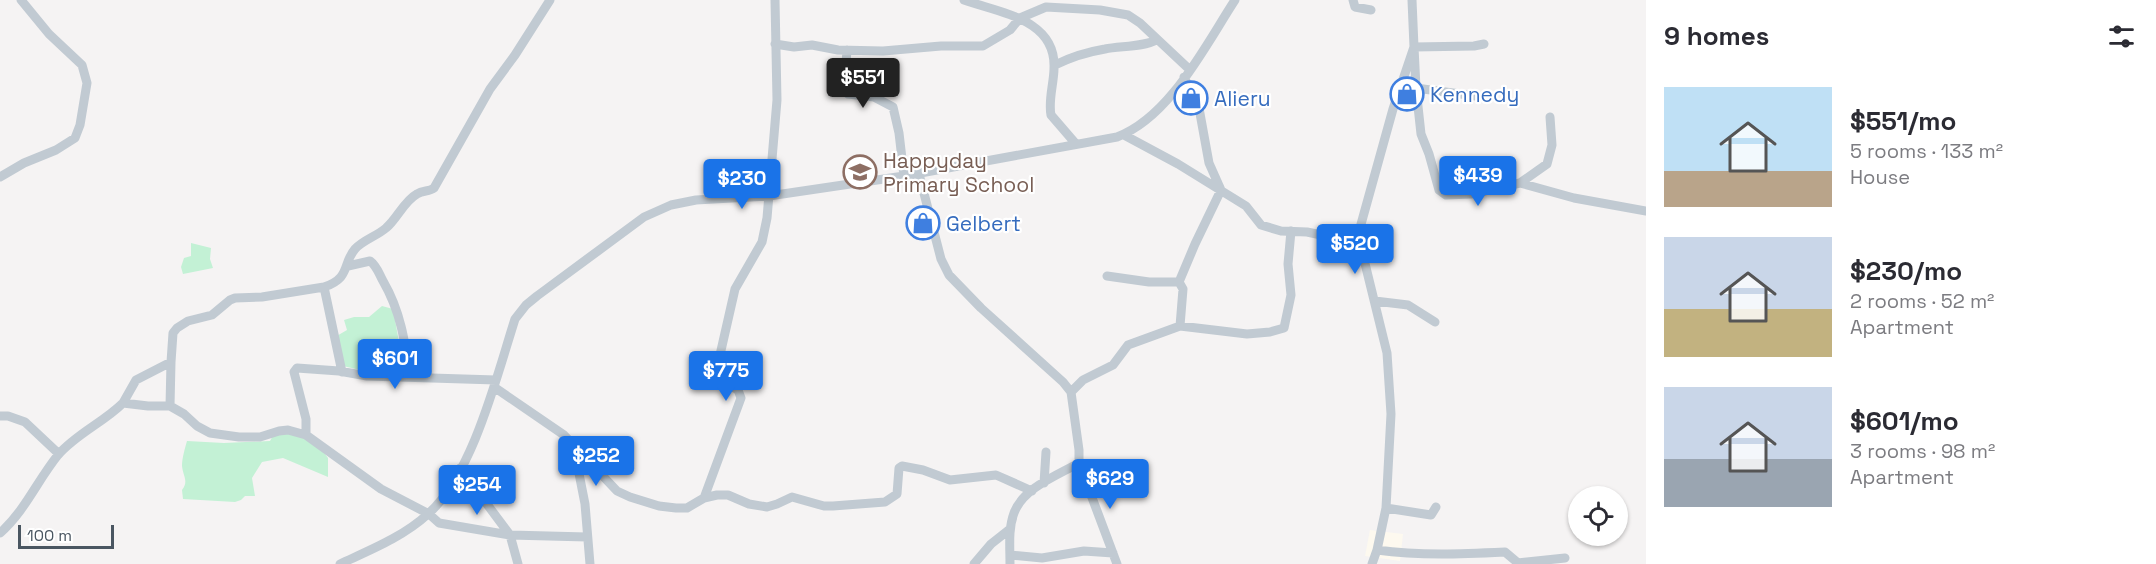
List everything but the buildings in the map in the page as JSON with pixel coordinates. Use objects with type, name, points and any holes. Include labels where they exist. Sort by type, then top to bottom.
[{"type":"street","points":[[0,177],[24,163],[56,150],[75,138],[80,125],[87,83],[82,65],[49,34],[21,0]]},
{"type":"street","points":[[170,405],[173,333],[177,328],[188,321],[212,315],[234,298],[262,297],[324,287],[338,279],[348,266],[352,252],[357,247],[384,230],[414,195],[434,188],[490,89],[550,0]]},
{"type":"street","points":[[704,498],[740,403],[741,394],[721,379],[717,368],[735,289],[762,242],[767,218],[777,100],[775,0]]},
{"type":"street","points":[[964,0],[1020,18],[1033,24],[1042,32],[1051,49],[1055,65],[1051,115],[1076,144]]},
{"type":"street","points":[[340,564],[378,546],[429,514],[446,494],[481,426],[515,319],[526,305],[644,217],[671,205],[696,200],[769,196],[919,174],[1124,135],[1157,112],[1187,73],[1235,0]]},
{"type":"street","points":[[1353,0],[1355,7],[1371,10]]},
{"type":"street","points":[[1412,0],[1416,88],[1421,135],[1439,190],[1446,195],[1459,196],[1520,183],[1547,164],[1552,145],[1550,117]]},
{"type":"street","points":[[775,44],[883,51],[941,45],[983,46],[1010,30],[1020,18],[1046,7],[1100,10],[1128,15],[1140,23],[1187,73],[1199,108],[1209,163],[1221,190]]},
{"type":"street","points":[[1055,65],[1072,57],[1106,48],[1149,44],[1156,40]]},
{"type":"street","points":[[1414,47],[1484,44]]},
{"type":"street","points":[[1372,564],[1386,508],[1391,414],[1387,353],[1359,243],[1359,228],[1393,109],[1414,47]]},
{"type":"street","points":[[847,50],[844,90],[852,95],[874,97],[893,107],[899,133],[904,176]]},
{"type":"street","points":[[1402,86],[1475,96]]},
{"type":"street","points":[[1124,135],[1160,153],[1246,206],[1261,225],[1275,230],[1359,243]]},
{"type":"street","points":[[919,174],[941,259],[949,275],[1071,392],[1080,455],[1079,463],[1117,564]]},
{"type":"street","points":[[1520,183],[1574,198],[1646,211]]},
{"type":"street","points":[[1179,282],[1194,244],[1221,190]]},
{"type":"street","points":[[1071,392],[1083,380],[1113,365],[1128,345],[1180,326],[1247,334],[1284,328],[1291,295],[1288,264],[1292,231]]},
{"type":"street","points":[[348,266],[370,261],[376,267],[396,304],[402,325],[410,377]]},
{"type":"street","points":[[1107,276],[1149,282],[1179,282]]},
{"type":"street","points":[[1179,282],[1183,289],[1180,326]]},
{"type":"street","points":[[324,287],[342,372]]},
{"type":"street","points":[[1375,301],[1407,305],[1435,322]]},
{"type":"street","points":[[0,533],[17,516],[59,454],[86,431],[110,416],[123,403],[136,380],[171,362]]},
{"type":"street","points":[[306,435],[306,419],[295,370],[495,384],[573,443],[617,491],[659,506],[687,508],[704,498],[717,495],[728,495],[749,504],[766,507],[792,497],[824,506],[885,502],[897,494],[899,468],[902,466],[923,470],[950,480],[996,475],[1032,490]]},
{"type":"street","points":[[123,403],[157,407],[170,405],[210,433],[260,437],[288,430],[306,435],[381,489],[429,514],[439,524],[510,535],[587,537]]},
{"type":"street","points":[[0,416],[8,416],[25,423],[59,454]]},
{"type":"street","points":[[573,443],[585,504],[590,564]]},
{"type":"street","points":[[1044,483],[1046,452]]},
{"type":"street","points":[[1079,463],[1032,490],[1017,506],[1010,529],[1010,559],[1042,558],[1084,551],[1113,553]]},
{"type":"street","points":[[460,468],[510,535],[518,564]]},
{"type":"street","points":[[1386,508],[1431,515],[1436,507]]},
{"type":"street","points":[[974,564],[991,544],[1010,529]]},
{"type":"street","points":[[1377,550],[1444,554],[1480,559],[1505,552],[1515,562],[1536,563],[1565,558]]},
{"type":"street","points":[[1388,552],[1392,564]]},
{"type":"shaded area","points":[[1370,530],[1403,534],[1400,561],[1365,556]]},
{"type":"green space","points":[[191,243],[211,248],[210,259],[213,268],[183,274],[181,267],[184,258],[191,256]]},
{"type":"green space","points":[[382,306],[393,309],[405,375],[369,372],[343,366],[335,337],[347,330],[344,320],[369,317]]},
{"type":"green space","points":[[290,431],[318,445],[328,458],[328,477],[283,458],[262,462],[252,478],[255,496],[245,496],[235,502],[183,499],[182,490],[185,481],[182,463],[187,441],[224,443],[270,441],[275,432]]},
{"type":"place","name":"Kennedy","points":[[1407,94]]},
{"type":"place","name":"Alieru","points":[[1191,98]]},
{"type":"place","name":"Happyday Primary School","points":[[860,172]]},
{"type":"place","name":"Gelbert","points":[[923,223]]}]
